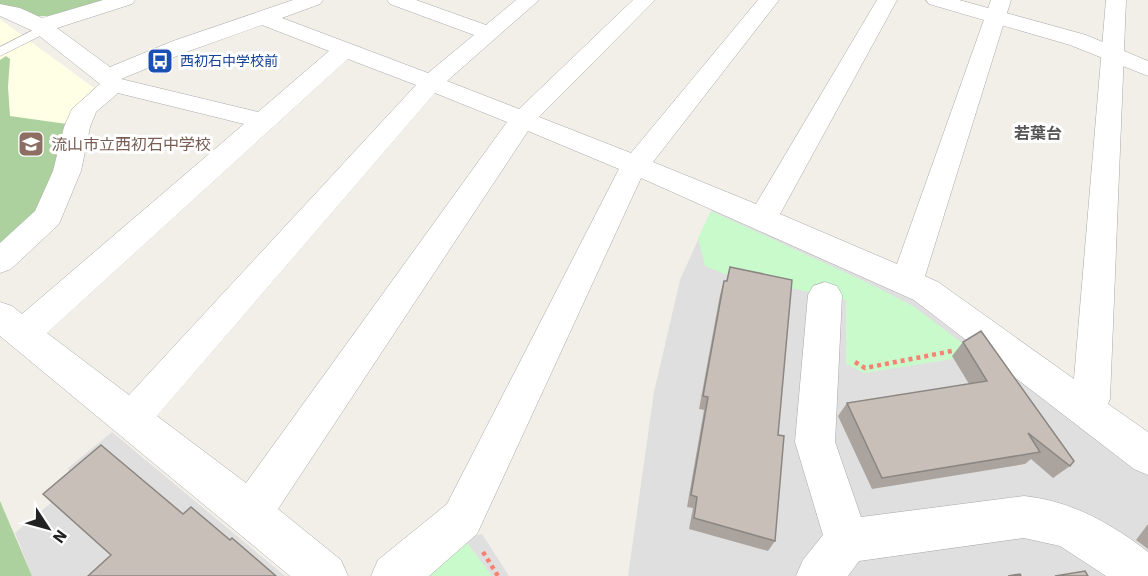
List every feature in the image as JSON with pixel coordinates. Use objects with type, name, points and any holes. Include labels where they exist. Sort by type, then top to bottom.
[{"type":"street","points":[[41,28],[125,0]]},
{"type":"street","points":[[0,261],[48,217],[67,171],[77,127],[85,109],[110,81],[181,46],[313,0]]},
{"type":"street","points":[[397,0],[488,33]]},
{"type":"street","points":[[129,420],[432,82],[529,0]]},
{"type":"street","points":[[250,513],[524,119],[645,0]]},
{"type":"street","points":[[394,576],[462,519],[627,177],[769,0]]},
{"type":"street","points":[[764,218],[887,0]]},
{"type":"street","points":[[936,0],[999,8],[1148,69]]},
{"type":"street","points":[[1082,408],[1091,399],[1116,0]]},
{"type":"street","points":[[907,282],[999,8]]},
{"type":"street","points":[[0,10],[20,14],[110,81],[264,121]]},
{"type":"street","points":[[263,18],[432,82],[636,164],[764,218],[926,291],[1148,456]]},
{"type":"street","points":[[325,576],[250,513],[129,420],[12,325],[264,121],[345,49]]},
{"type":"street","points":[[825,295],[815,442],[847,541]]},
{"type":"street","points":[[819,576],[847,541],[1024,517],[1044,518],[1072,528],[1102,543],[1142,576]]},
{"type":"lane","points":[[0,52],[41,28]]},
{"type":"path","points":[[854,361],[865,368],[996,342]]},
{"type":"shaded area","name":"流山市立西初石中学校","points":[[0,19],[94,88],[76,105],[0,249]]},
{"type":"shaded area","points":[[714,204],[916,299],[1148,474],[1148,576],[628,576],[654,392],[680,280]]},
{"type":"shaded area","points":[[112,432],[285,576],[32,576],[15,533],[72,485],[68,468]]},
{"type":"shaded area","points":[[482,534],[509,576],[430,576],[469,537]]},
{"type":"green space","points":[[0,0],[112,0],[56,16],[37,16],[25,10],[0,7]]},
{"type":"green space","points":[[6,56],[10,59],[8,87],[10,116],[67,124],[47,195],[24,226],[0,249],[0,60]]},
{"type":"green space","points":[[711,211],[913,306],[978,355],[864,373],[846,364],[846,300],[725,274],[705,266],[698,238]]},
{"type":"green space","points":[[0,501],[32,576],[0,576]]},
{"type":"green space","points":[[465,540],[492,576],[430,576]]},
{"type":"building","points":[[730,267],[792,280],[778,435],[784,436],[775,541],[694,518],[697,497],[691,495],[708,397],[703,396],[724,281],[727,281]]},
{"type":"building","points":[[981,331],[1074,461],[1070,466],[1028,433],[1040,452],[882,478],[847,403],[987,381],[963,342]]},
{"type":"building","points":[[101,445],[183,514],[191,507],[276,576],[88,576],[111,555],[43,494]]},
{"type":"building","points":[[1085,571],[1088,576],[1055,576]]},
{"type":"place","name":"西初石中学校前","points":[[160,61]]},
{"type":"place","name":"流山市立西初石中学校","points":[[31,144]]},
{"type":"district","name":"若葉台","points":[[1038,133]]}]
